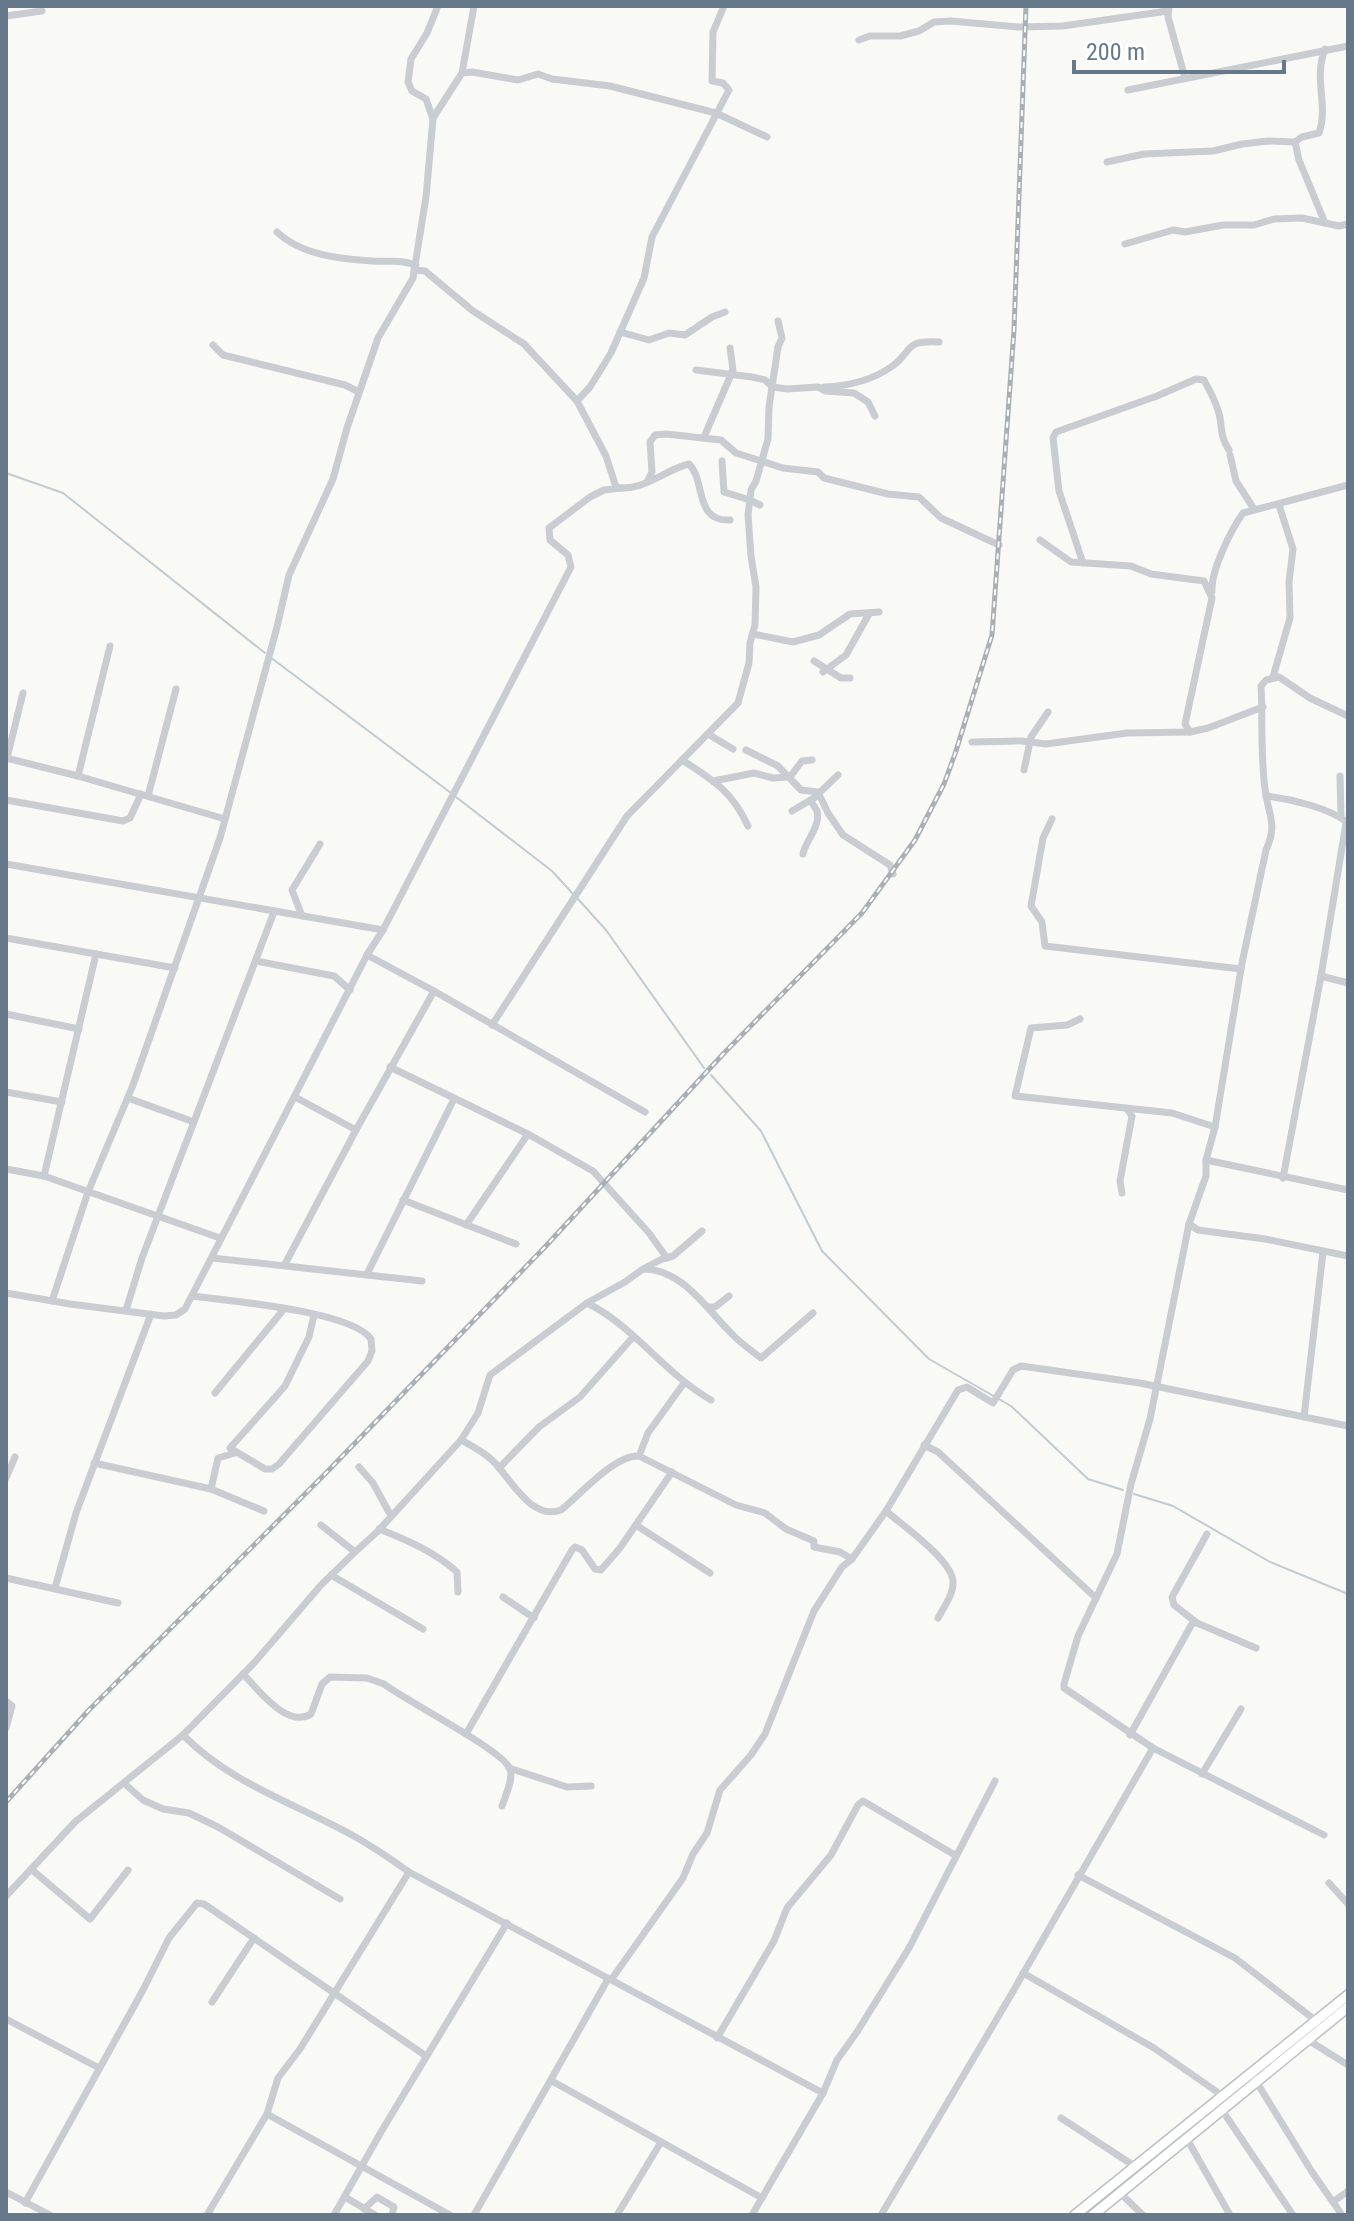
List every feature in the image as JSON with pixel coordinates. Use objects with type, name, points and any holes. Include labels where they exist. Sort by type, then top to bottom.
[{"type":"main road","points":[[1093,2215],[1222,2110],[1315,2020],[1348,1995]]},
{"type":"main road","points":[[1075,2215],[1223,2096],[1308,2040],[1348,2007]]},
{"type":"street","points":[[52,1301],[88,1192],[128,1098],[175,968],[225,819],[289,575],[333,479],[381,332],[413,278],[430,163],[433,119],[426,99],[412,91],[408,82],[411,59],[427,33],[438,6]]},
{"type":"street","points":[[433,119],[462,73],[474,6]]},
{"type":"street","points":[[577,401],[590,387],[611,353],[644,278],[652,237],[729,90],[723,83],[712,81],[711,73],[713,32],[724,6]]},
{"type":"street","points":[[859,40],[870,36],[900,36],[919,31],[934,22],[1063,26],[1168,9],[1185,78]]},
{"type":"street","points":[[6,16],[42,11]]},
{"type":"street","points":[[1128,90],[1348,46]]},
{"type":"street","points":[[1107,162],[1144,154],[1213,151],[1242,144],[1295,142],[1319,133],[1323,122],[1319,66],[1325,49]]},
{"type":"street","points":[[462,73],[518,80],[538,74],[552,79],[610,86],[716,113],[767,137]]},
{"type":"street","points":[[1295,142],[1299,160],[1325,223]]},
{"type":"street","points":[[1125,244],[1173,230],[1185,232],[1223,225],[1254,225],[1274,219],[1302,218],[1339,226],[1348,224]]},
{"type":"street","points":[[277,232],[291,244],[313,253],[374,261],[394,260],[425,271],[473,311],[524,344],[577,401],[606,456],[616,487],[622,488]]},
{"type":"street","points":[[620,332],[649,340],[669,333],[685,335],[725,312]]},
{"type":"street","points":[[492,1025],[627,816],[738,703],[749,663],[756,587],[749,546],[748,515],[768,439],[769,407],[782,338],[778,321]]},
{"type":"street","points":[[696,370],[765,380],[773,387],[787,389],[852,386],[888,369],[908,347],[922,341],[939,342]]},
{"type":"street","points":[[213,345],[223,355],[345,385],[359,392]]},
{"type":"street","points":[[704,437],[733,370],[730,348]]},
{"type":"street","points":[[1083,563],[1059,491],[1053,438],[1056,432],[1196,379],[1204,380],[1210,391],[1220,415],[1222,439],[1229,452],[1236,481],[1254,509]]},
{"type":"street","points":[[818,387],[862,397],[875,416]]},
{"type":"street","points":[[647,482],[652,472],[650,442],[655,435],[721,440],[736,453],[791,470],[818,472],[824,478],[874,491],[919,497],[941,518],[999,545]]},
{"type":"street","points":[[722,461],[724,492],[760,505]]},
{"type":"street","points":[[6,1293],[151,1314],[179,1313],[185,1309],[571,567],[568,555],[550,540],[549,528],[604,490],[647,482],[689,464],[697,475],[704,508],[716,518],[730,520]]},
{"type":"street","points":[[1190,732],[1185,724],[1212,598],[1211,584],[1235,524],[1243,513],[1254,509],[1348,485]]},
{"type":"street","points":[[1273,677],[1290,618],[1289,582],[1293,549],[1279,505]]},
{"type":"street","points":[[1040,540],[1071,562],[1131,566],[1151,574],[1204,581],[1212,598]]},
{"type":"street","points":[[753,634],[793,642],[819,635],[850,614],[879,612]]},
{"type":"street","points":[[826,670],[846,655],[869,614]]},
{"type":"street","points":[[78,776],[110,646]]},
{"type":"street","points":[[814,661],[841,678],[850,678]]},
{"type":"street","points":[[1324,1835],[1130,1735],[1064,1688],[1078,1636],[1117,1554],[1131,1484],[1144,1444],[1189,1224],[1206,1176],[1206,1160],[1215,1127],[1241,969],[1266,850],[1272,836],[1273,821],[1266,796],[1261,686],[1266,680],[1279,677],[1310,698],[1348,716]]},
{"type":"street","points":[[6,800],[123,821],[130,818],[144,795],[176,689]]},
{"type":"street","points":[[23,693],[6,758],[225,819]]},
{"type":"street","points":[[972,742],[1046,744],[1127,733],[1190,732],[1263,707]]},
{"type":"street","points":[[1024,770],[1030,742],[1048,712]]},
{"type":"street","points":[[708,734],[733,749]]},
{"type":"street","points":[[746,750],[770,761],[801,790],[818,792]]},
{"type":"street","points":[[682,760],[713,781],[737,803],[748,826]]},
{"type":"street","points":[[713,781],[754,773],[773,778],[790,777],[802,761],[812,760]]},
{"type":"street","points":[[792,811],[811,800],[838,775]]},
{"type":"street","points":[[1283,1178],[1321,976],[1345,821],[1340,776]]},
{"type":"street","points":[[818,792],[843,835],[890,865],[893,874]]},
{"type":"street","points":[[1266,796],[1297,800],[1345,821]]},
{"type":"street","points":[[803,854],[804,846],[813,834],[817,813],[811,800]]},
{"type":"street","points":[[1052,819],[1041,847],[1031,906],[1042,922],[1045,946],[1241,969]]},
{"type":"street","points":[[302,916],[292,890],[320,844]]},
{"type":"street","points":[[6,864],[383,930]]},
{"type":"street","points":[[126,1310],[274,912]]},
{"type":"street","points":[[6,938],[175,968]]},
{"type":"street","points":[[44,1176],[96,954]]},
{"type":"street","points":[[367,955],[645,1112]]},
{"type":"street","points":[[256,961],[334,976],[350,990]]},
{"type":"street","points":[[1321,976],[1348,983]]},
{"type":"street","points":[[285,1264],[434,991]]},
{"type":"street","points":[[6,1014],[79,1029]]},
{"type":"street","points":[[1080,1019],[1067,1025],[1031,1028],[1015,1096],[1188,1116],[1215,1127]]},
{"type":"street","points":[[390,1067],[528,1134],[593,1171],[649,1233],[667,1258]]},
{"type":"street","points":[[6,1092],[62,1102]]},
{"type":"street","points":[[295,1097],[356,1130]]},
{"type":"street","points":[[128,1098],[194,1122]]},
{"type":"street","points":[[367,1274],[454,1099]]},
{"type":"street","points":[[1122,1193],[1120,1181],[1132,1116],[1127,1109]]},
{"type":"street","points":[[466,1225],[528,1134]]},
{"type":"street","points":[[1206,1160],[1348,1190]]},
{"type":"street","points":[[7,1172],[44,1176],[220,1238]]},
{"type":"street","points":[[403,1200],[516,1244]]},
{"type":"street","points":[[1189,1224],[1198,1230],[1265,1239],[1348,1256]]},
{"type":"street","points":[[6,1896],[75,1822],[183,1735],[243,1674],[331,1575],[379,1529],[461,1440],[478,1413],[490,1375],[587,1303],[643,1269],[673,1256],[702,1231]]},
{"type":"street","points":[[1304,1417],[1323,1252]]},
{"type":"street","points":[[212,1258],[422,1281]]},
{"type":"street","points":[[643,1269],[668,1274],[761,1358],[813,1313]]},
{"type":"street","points":[[193,1296],[314,1315],[361,1328],[372,1342],[368,1361],[274,1468],[265,1469],[230,1449],[291,1376],[309,1337],[314,1315]]},
{"type":"street","points":[[708,1307],[715,1307],[729,1296]]},
{"type":"street","points":[[587,1303],[605,1313],[684,1383],[711,1400]]},
{"type":"street","points":[[215,1393],[284,1309]]},
{"type":"street","points":[[55,1588],[76,1513],[151,1314]]},
{"type":"street","points":[[499,1468],[539,1427],[580,1397],[633,1337]]},
{"type":"street","points":[[474,2215],[610,1980],[683,1878],[693,1854],[707,1833],[720,1790],[765,1734],[814,1611],[842,1567],[852,1559],[886,1511],[958,1390],[963,1386],[993,1403],[1013,1370],[1021,1366],[1156,1388],[1348,1426]]},
{"type":"street","points":[[639,1456],[648,1433],[684,1383]]},
{"type":"street","points":[[461,1440],[483,1453],[531,1504],[542,1511],[557,1512],[596,1478],[630,1455],[639,1456],[736,1505],[765,1513],[786,1529],[814,1541],[814,1547],[840,1552],[852,1559]]},
{"type":"street","points":[[924,1445],[938,1452],[1096,1598]]},
{"type":"street","points":[[211,1489],[218,1458],[235,1453]]},
{"type":"street","points":[[6,1478],[15,1457]]},
{"type":"street","points":[[94,1463],[211,1489],[264,1511]]},
{"type":"street","points":[[359,1467],[373,1483],[391,1516]]},
{"type":"street","points":[[466,1734],[575,1547],[582,1550],[595,1569],[601,1570],[672,1472]]},
{"type":"street","points":[[886,1511],[941,1559],[951,1573],[952,1591],[938,1618]]},
{"type":"street","points":[[321,1525],[355,1552]]},
{"type":"street","points":[[636,1525],[710,1573]]},
{"type":"street","points":[[379,1529],[402,1538],[449,1565],[457,1572],[458,1592]]},
{"type":"street","points":[[1207,1534],[1172,1597],[1175,1607],[1197,1623],[1256,1648]]},
{"type":"street","points":[[331,1575],[423,1629]]},
{"type":"street","points":[[6,1578],[118,1603]]},
{"type":"street","points":[[503,1597],[534,1618]]},
{"type":"street","points":[[1130,1735],[1193,1622],[1197,1623]]},
{"type":"street","points":[[243,1674],[287,1715],[298,1718],[311,1714],[322,1684],[330,1677],[378,1680],[466,1734],[509,1768],[567,1787],[591,1786]]},
{"type":"street","points":[[6,1701],[12,1706],[6,1728]]},
{"type":"street","points":[[1202,1774],[1241,1709]]},
{"type":"street","points":[[183,1735],[202,1755],[223,1769],[352,1835],[409,1872],[823,2093]]},
{"type":"street","points":[[881,2215],[1153,1748]]},
{"type":"street","points":[[502,1806],[511,1775],[509,1768]]},
{"type":"street","points":[[752,2215],[823,2093],[837,2060],[909,1948],[995,1781]]},
{"type":"street","points":[[125,1784],[143,1800],[163,1809],[189,1813],[340,1899]]},
{"type":"street","points":[[717,2038],[774,1941],[787,1908],[831,1855],[863,1801],[955,1855]]},
{"type":"street","points":[[31,1869],[90,1919],[128,1870]]},
{"type":"street","points":[[207,2215],[267,2114],[278,2078],[374,1933],[409,1872]]},
{"type":"street","points":[[1078,1875],[1235,1958],[1315,2020]]},
{"type":"street","points":[[1329,1883],[1348,1904]]},
{"type":"street","points":[[25,2203],[169,1938],[195,1905],[204,1904],[426,2056]]},
{"type":"street","points":[[334,2215],[507,1923]]},
{"type":"street","points":[[212,2002],[254,1938]]},
{"type":"street","points":[[1023,1973],[1154,2048],[1223,2096]]},
{"type":"street","points":[[6,2019],[99,2068]]},
{"type":"street","points":[[1308,2040],[1347,2063]]},
{"type":"street","points":[[1254,2076],[1342,2215]]},
{"type":"street","points":[[552,2081],[762,2198]]},
{"type":"street","points":[[1222,2110],[1293,2215]]},
{"type":"street","points":[[267,2114],[450,2215]]},
{"type":"street","points":[[1061,2118],[1136,2167]]},
{"type":"street","points":[[1187,2139],[1230,2215]]},
{"type":"street","points":[[617,2215],[661,2142]]},
{"type":"street","points":[[1333,2202],[1348,2191]]},
{"type":"street","points":[[6,2192],[50,2215]]},
{"type":"street","points":[[1120,2193],[1143,2215]]},
{"type":"street","points":[[345,2197],[375,2215]]},
{"type":"street","points":[[364,2209],[377,2197],[394,2207],[392,2215]]},
{"type":"waterway","points":[[6,473],[63,493],[265,653]]},
{"type":"waterway","points":[[270,657],[451,793]]},
{"type":"waterway","points":[[456,797],[552,871],[574,895]]},
{"type":"waterway","points":[[578,899],[606,930],[704,1068]]},
{"type":"waterway","points":[[711,1075],[761,1131],[822,1251],[929,1359],[1011,1406],[1088,1479],[1123,1490]]},
{"type":"waterway","points":[[1134,1494],[1173,1506],[1270,1562],[1348,1594]]},
{"type":"railway","points":[[6,1802],[89,1710],[326,1473],[544,1248],[725,1052],[862,913],[915,840],[944,784],[992,635],[1014,330],[1026,6]]}]
